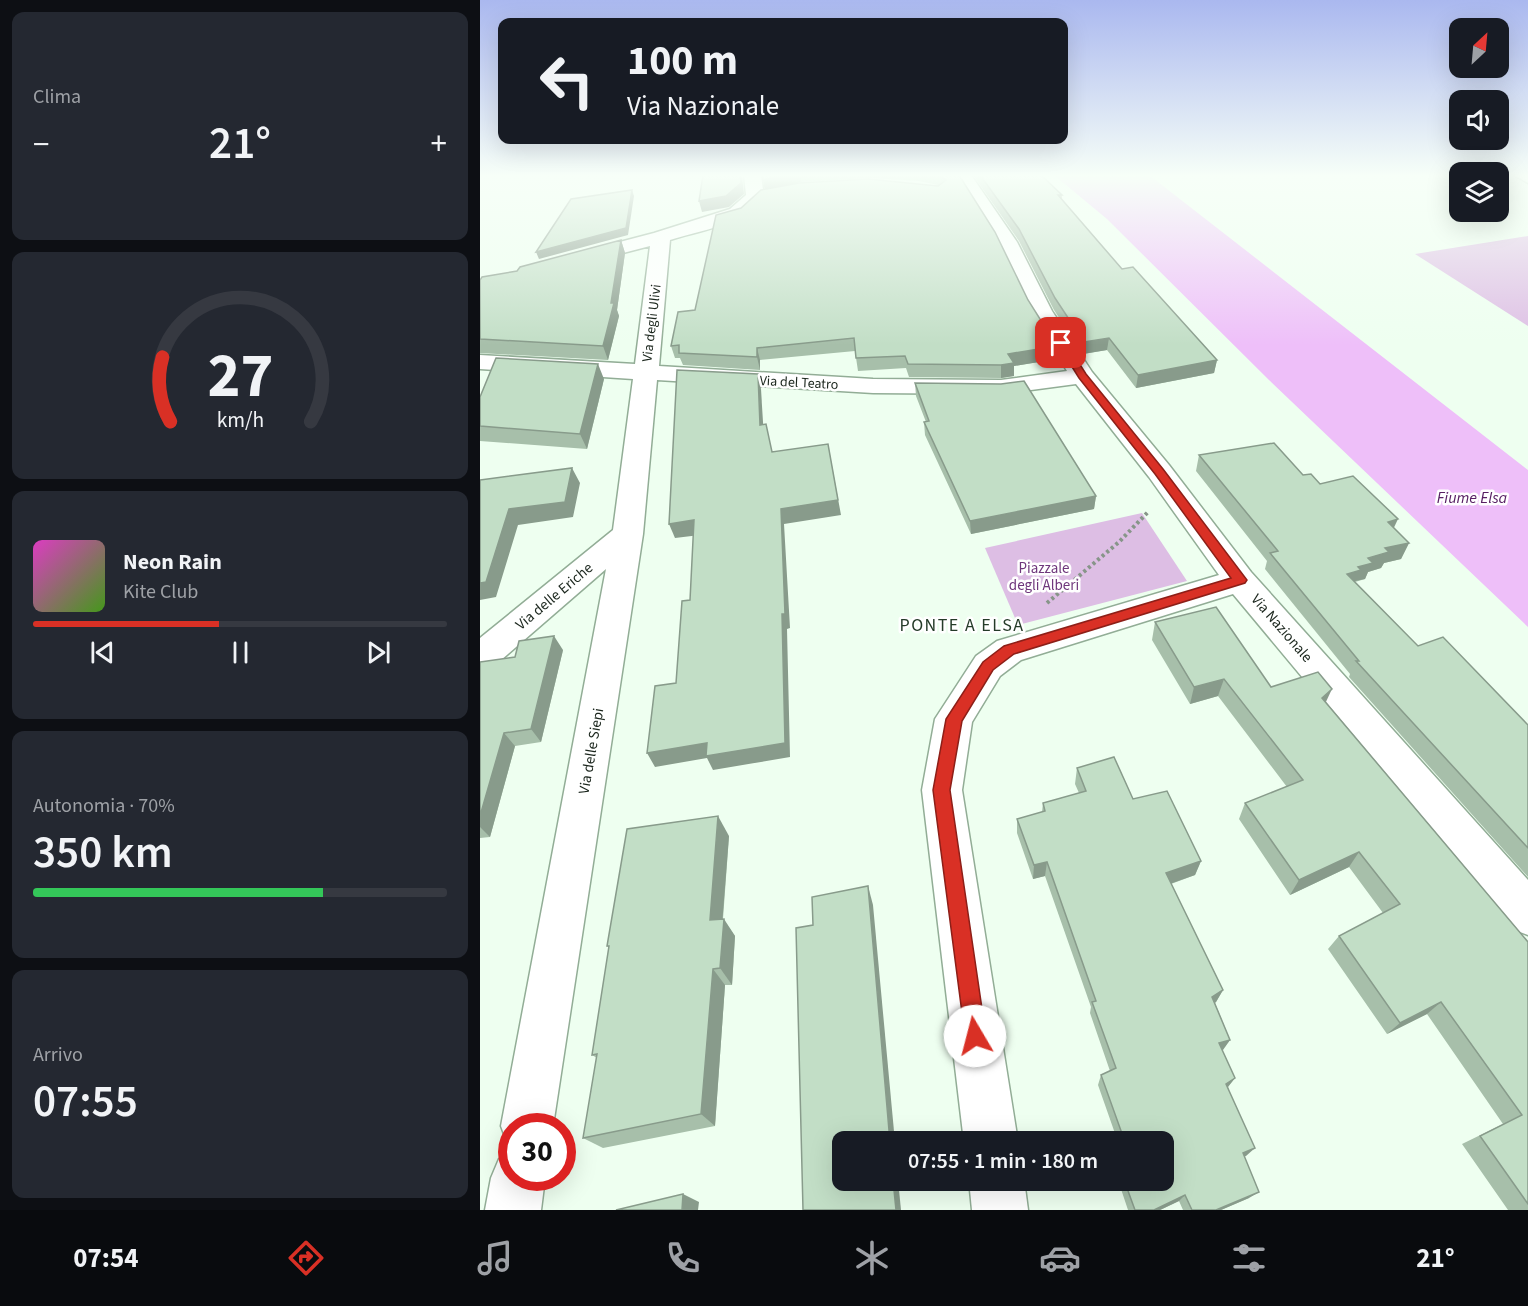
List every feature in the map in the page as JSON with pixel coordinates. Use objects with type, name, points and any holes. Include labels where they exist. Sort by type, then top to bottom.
[{"type":"street","points":[[558,265],[678,231]]},
{"type":"street","name":"Via Nazionale","points":[[1000,231],[1041,311],[1082,376],[1172,488],[1240,580],[1528,913]]},
{"type":"street","name":"Via degli Ulivi","points":[[645,373],[661,237]]},
{"type":"street","name":"Via del Teatro","points":[[480,362],[873,386],[1001,387],[1082,376]]},
{"type":"street","name":"Via delle Siepi","points":[[529,1113],[628,534],[645,373]]},
{"type":"street","name":"Via delle Eriche","points":[[480,658],[628,534]]},
{"type":"street","points":[[988,1131],[942,790],[954,719],[988,666],[1009,650],[1240,580]]},
{"type":"street","points":[[513,1210],[516,1191]]},
{"type":"street","points":[[997,1191],[1000,1210]]},
{"type":"path","points":[[1009,650],[1033,615],[1119,542],[1172,488]]},
{"type":"green space","points":[[1528,236],[1528,326],[1415,254]]},
{"type":"green space","name":"Piazzale degli Alberi","points":[[1142,513],[1187,581],[1018,625],[985,548]]},
{"type":"water","name":"Fiume Elsa","points":[[1120,231],[1222,231],[1528,470],[1528,627],[1269,380]]},
{"type":"building","points":[[550,231],[613,231],[536,252]]},
{"type":"building","points":[[712,231],[995,231],[1028,300],[1057,346],[1008,354],[1014,363],[1001,365],[908,364],[905,356],[856,358],[854,338],[757,348],[757,357],[679,353],[679,345],[671,346],[678,312],[695,310]]},
{"type":"building","points":[[1020,231],[1090,231],[1122,269],[1133,267],[1217,360],[1138,375],[1109,338],[1084,342],[1055,298]]},
{"type":"building","points":[[621,240],[611,303],[614,303],[603,346],[480,339],[480,280],[482,277],[517,271],[520,267]]},
{"type":"building","points":[[496,358],[598,364],[580,434],[480,426],[480,397]]},
{"type":"building","points":[[677,370],[758,374],[760,425],[766,424],[772,452],[828,444],[838,500],[781,509],[785,614],[782,614],[785,743],[706,756],[707,743],[647,753],[655,686],[676,683],[682,601],[690,600],[694,520],[669,524]]},
{"type":"building","points":[[1024,381],[1096,496],[970,521],[924,422],[929,421],[915,383],[1001,384]]},
{"type":"building","points":[[1274,443],[1303,475],[1311,474],[1320,484],[1353,476],[1398,519],[1388,522],[1409,543],[1385,548],[1389,552],[1368,558],[1373,563],[1358,567],[1361,570],[1347,574],[1418,646],[1443,637],[1528,725],[1528,848],[1356,661],[1359,661],[1270,553],[1278,551],[1199,455]]},
{"type":"building","points":[[572,468],[565,502],[509,509],[486,582],[480,583],[480,480]]},
{"type":"building","points":[[1216,607],[1271,687],[1318,672],[1332,689],[1322,698],[1528,942],[1528,1204],[1480,1136],[1522,1115],[1441,1002],[1400,1023],[1339,936],[1400,904],[1359,852],[1299,880],[1245,803],[1303,780],[1224,679],[1194,687],[1155,622]]},
{"type":"building","points":[[554,636],[531,729],[504,733],[480,816],[480,662],[515,657],[519,641]]},
{"type":"building","points":[[1114,757],[1133,799],[1167,791],[1201,861],[1166,873],[1223,990],[1212,997],[1230,1040],[1219,1043],[1235,1078],[1226,1084],[1255,1148],[1243,1153],[1259,1192],[1216,1210],[1192,1210],[1185,1195],[1154,1210],[1135,1210],[1128,1191],[1174,1191],[1174,1131],[1121,1131],[1101,1075],[1116,1068],[1092,1002],[1096,1001],[1047,862],[1034,865],[1017,819],[1045,811],[1043,803],[1086,791],[1077,768]]},
{"type":"building","points":[[718,816],[710,920],[724,919],[720,968],[713,969],[701,1114],[583,1138],[597,1054],[592,1055],[609,946],[607,946],[627,829]]},
{"type":"building","points":[[868,886],[889,1131],[832,1131],[832,1191],[894,1191],[896,1210],[803,1210],[796,928],[813,925],[812,897]]},
{"type":"building","points":[[683,1194],[682,1210],[616,1210]]},
{"type":"district","name":"PONTE A ELSA","points":[[962,625]]},
{"type":"route","points":[[975,1036],[942,790],[954,719],[988,666],[1009,650],[1240,580],[1112,410],[1082,376],[1061,343]]}]
